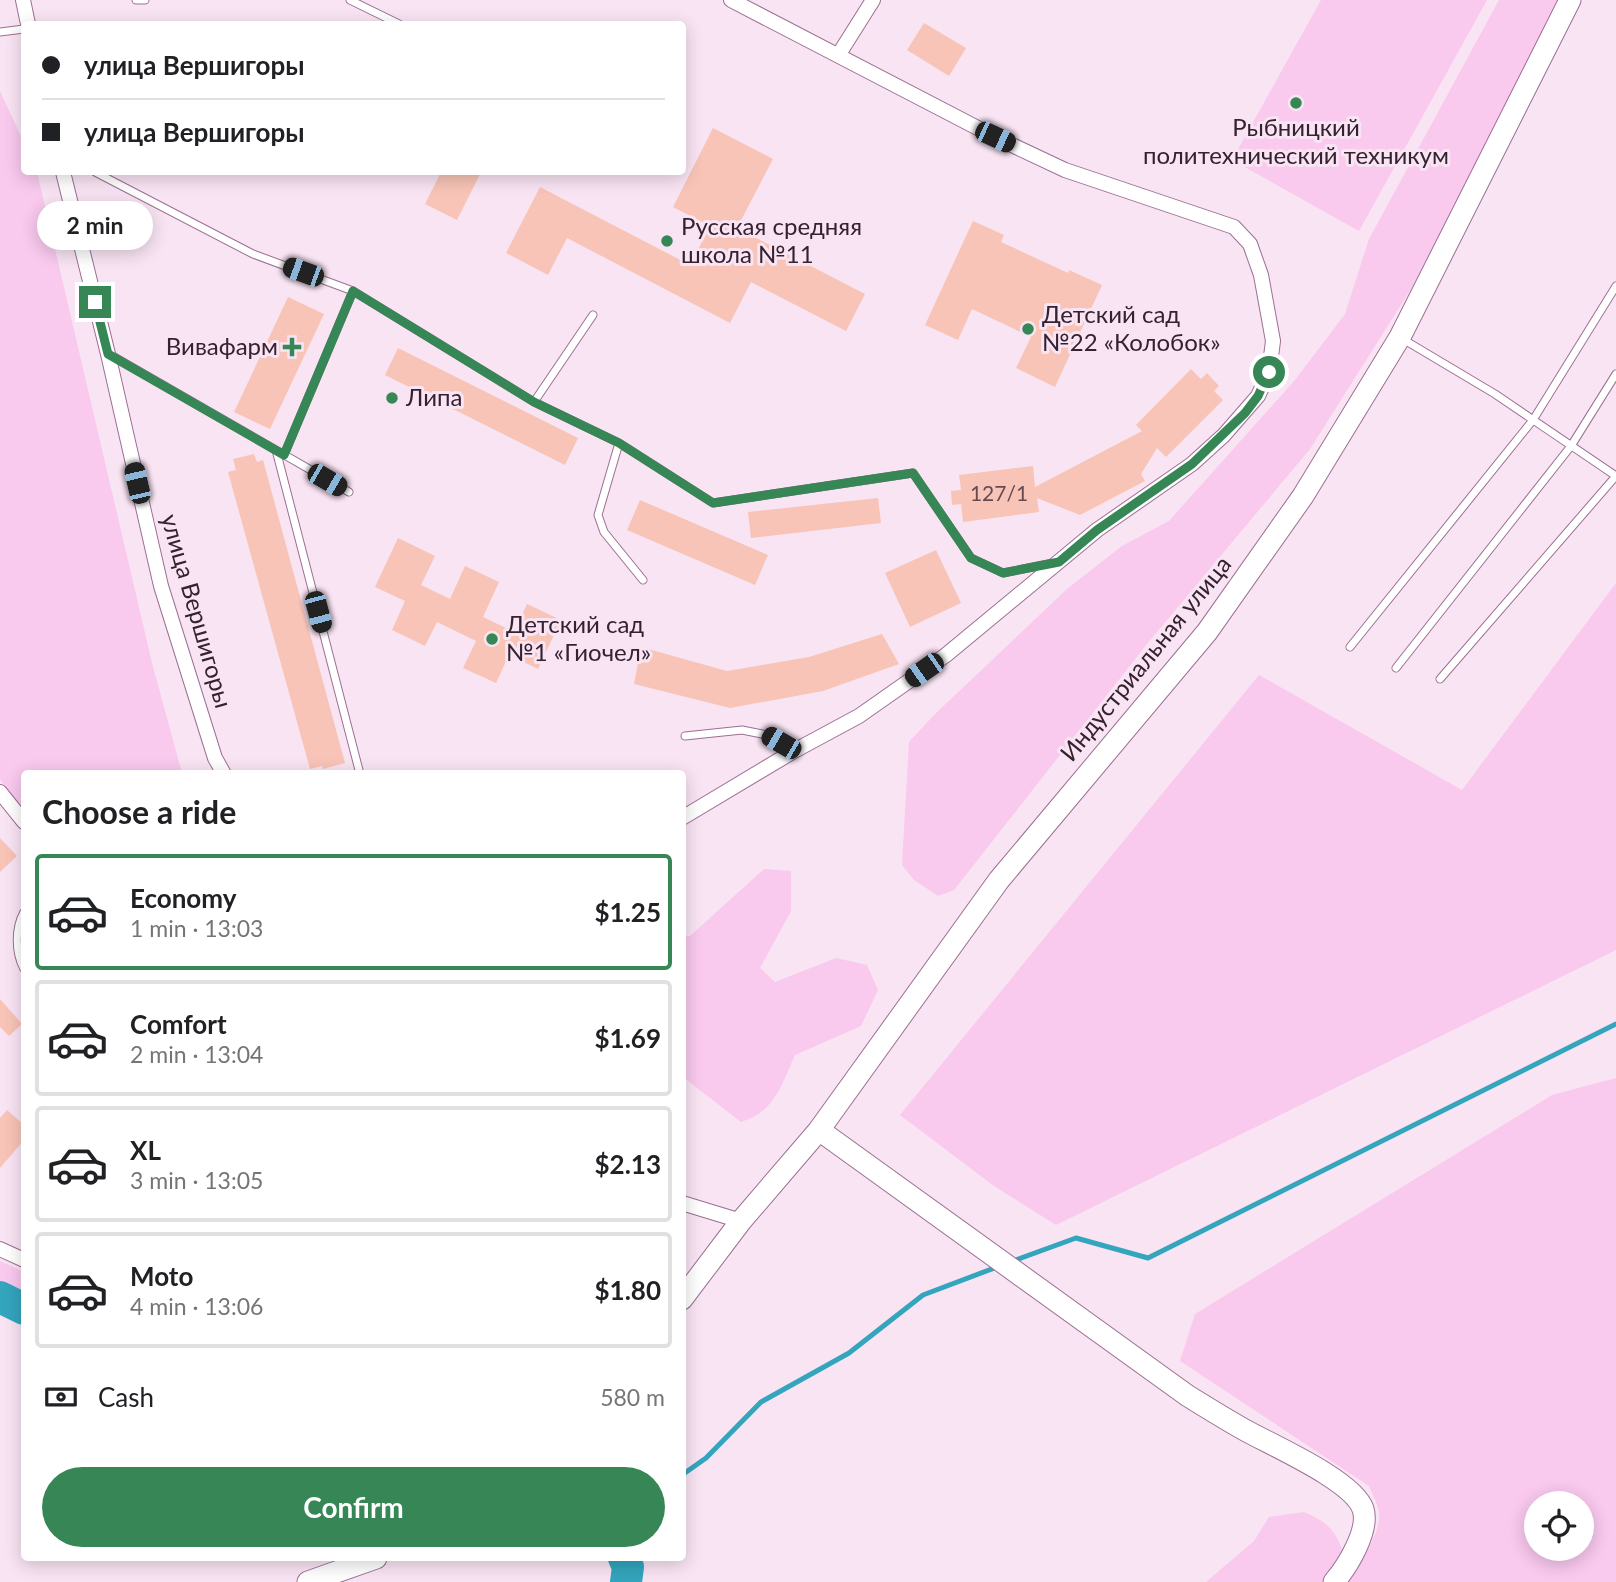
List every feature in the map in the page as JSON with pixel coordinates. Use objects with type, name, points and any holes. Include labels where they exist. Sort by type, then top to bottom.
[{"type":"main road","name":"Индустриальная улица","points":[[686,1293],[741,1221],[819,1130],[999,880],[1208,632],[1303,496],[1400,337],[1570,0]]},
{"type":"main road","points":[[819,1130],[1188,1396],[1244,1430],[1322,1471],[1347,1490],[1362,1506],[1365,1518],[1360,1538],[1345,1569],[1334,1582]]},
{"type":"main road","points":[[308,1582],[368,1561]]},
{"type":"street","points":[[23,0],[27,21]]},
{"type":"street","points":[[686,816],[794,751],[859,716],[946,655],[1097,530],[1192,464],[1224,435],[1258,396],[1269,372],[1273,341],[1261,275],[1250,244],[1234,227],[1065,170],[995,137],[730,0]]},
{"type":"street","points":[[839,54],[873,0]]},
{"type":"street","name":"улица Вершигоры","points":[[64,175],[161,586],[215,758],[222,770]]},
{"type":"street","points":[[0,792],[21,818]]},
{"type":"street","points":[[686,1204],[741,1221]]},
{"type":"street","points":[[0,1250],[21,1259]]},
{"type":"lane","points":[[136,0],[145,0]]},
{"type":"lane","points":[[350,0],[393,21]]},
{"type":"lane","points":[[0,32],[21,29]]},
{"type":"lane","points":[[101,175],[253,254],[353,291],[534,402],[619,443],[713,503],[913,473],[971,558],[1003,573],[1059,562]]},
{"type":"lane","points":[[1350,647],[1533,420],[1616,286]]},
{"type":"lane","points":[[284,455],[353,291]]},
{"type":"lane","points":[[534,402],[593,315]]},
{"type":"lane","points":[[1400,337],[1495,394],[1616,476],[1440,679]]},
{"type":"lane","points":[[108,354],[349,492]]},
{"type":"lane","points":[[1396,668],[1571,446],[1616,374]]},
{"type":"lane","points":[[619,443],[598,515],[604,532],[643,579]]},
{"type":"lane","points":[[276,450],[359,770]]},
{"type":"lane","points":[[685,736],[742,730],[767,735],[794,751]]},
{"type":"lane","points":[[21,923],[18,934],[21,962]]},
{"type":"shaded area","points":[[1321,0],[1487,0],[1359,231],[1232,160]]},
{"type":"shaded area","points":[[1499,0],[1561,0],[1522,80],[1411,289],[1310,449],[1147,644],[954,890],[938,896],[914,880],[902,865],[909,742],[1067,589],[1122,546],[1169,521],[1295,380],[1345,314],[1369,239]]},
{"type":"shaded area","points":[[0,91],[21,136],[21,175],[38,175],[152,663],[181,770],[21,770],[21,813],[0,779]]},
{"type":"shaded area","points":[[1616,583],[1616,950],[1056,1225],[994,1186],[900,1115],[1259,675],[1462,790]]},
{"type":"shaded area","points":[[764,869],[791,871],[791,911],[760,968],[775,982],[836,958],[867,965],[878,990],[861,1026],[795,1055],[770,1104],[741,1122],[686,1079],[686,937],[690,936]]},
{"type":"shaded area","points":[[1616,1078],[1616,1582],[1344,1582],[1375,1535],[1379,1518],[1369,1486],[1180,1361],[1195,1314],[1552,1095]]},
{"type":"shaded area","points":[[0,1261],[21,1271],[21,1295],[0,1283]]},
{"type":"shaded area","points":[[1304,1512],[1330,1528],[1344,1555],[1324,1582],[1206,1582],[1254,1541],[1269,1517]]},
{"type":"building","points":[[924,23],[966,48],[949,76],[907,50]]},
{"type":"building","points":[[713,128],[773,159],[737,228],[865,294],[846,331],[751,282],[730,323],[567,238],[548,275],[506,253],[540,187],[690,265],[710,226],[673,207]]},
{"type":"building","points":[[440,175],[480,175],[457,220],[425,204]]},
{"type":"building","points":[[973,221],[1004,235],[1001,242],[1068,273],[1069,270],[1102,285],[1055,387],[1016,368],[1031,337],[972,309],[958,340],[925,325]]},
{"type":"building","points":[[288,297],[324,314],[270,429],[234,412]]},
{"type":"building","points":[[398,348],[578,438],[565,465],[385,375]]},
{"type":"building","points":[[1191,369],[1201,379],[1207,373],[1219,386],[1214,391],[1223,400],[1166,457],[1157,448],[1141,474],[1145,481],[1080,515],[1037,498],[1039,512],[963,522],[961,504],[952,505],[951,491],[961,490],[959,475],[1033,466],[1035,487],[1142,431],[1136,425]]},
{"type":"building","points":[[254,454],[257,462],[263,460],[345,763],[323,769],[322,766],[310,769],[228,472],[236,470],[233,459]]},
{"type":"building","points":[[878,498],[881,523],[751,538],[748,512]]},
{"type":"building","points":[[640,500],[768,555],[755,585],[627,530]]},
{"type":"building","points":[[398,538],[435,556],[421,585],[450,599],[465,566],[499,582],[483,617],[514,632],[527,604],[561,620],[538,669],[509,655],[496,683],[463,668],[476,641],[437,622],[425,646],[392,630],[405,601],[375,587]]},
{"type":"building","points":[[936,550],[961,603],[910,627],[885,573]]},
{"type":"building","points":[[882,634],[899,664],[823,691],[730,708],[634,684],[641,647],[727,671],[809,657]]},
{"type":"building","points":[[0,838],[17,856],[0,872]]},
{"type":"building","points":[[0,999],[21,1025],[9,1036],[0,1027]]},
{"type":"building","points":[[7,1110],[21,1122],[21,1144],[0,1168],[0,1118]]},
{"type":"waterway","points":[[1013,1261],[1076,1238],[1148,1258],[1616,1024]]},
{"type":"waterway","points":[[686,1472],[706,1458],[761,1402],[849,1353],[923,1295],[997,1267]]},
{"type":"waterway","points":[[0,1297],[21,1308]]},
{"type":"waterway","points":[[625,1561],[628,1567],[626,1582]]},
{"type":"place","name":"Рыбницкий политехнический техникум","points":[[1296,103]]},
{"type":"place","name":"Русская средняя школа №11","points":[[667,241]]},
{"type":"place","name":"Детский сад №22 «Колобок»","points":[[1028,329]]},
{"type":"place","name":"Вивафарм","points":[[292,347]]},
{"type":"place","name":"Липа","points":[[392,398]]},
{"type":"place","name":"Детский сад №1 «Гиочел»","points":[[492,639]]},
{"type":"route","points":[[95,302],[108,354],[284,455],[353,291],[534,402],[619,443],[713,503],[913,473],[971,558],[1003,573],[1059,562],[1097,530],[1192,464],[1245,413],[1258,396],[1269,372]]}]
